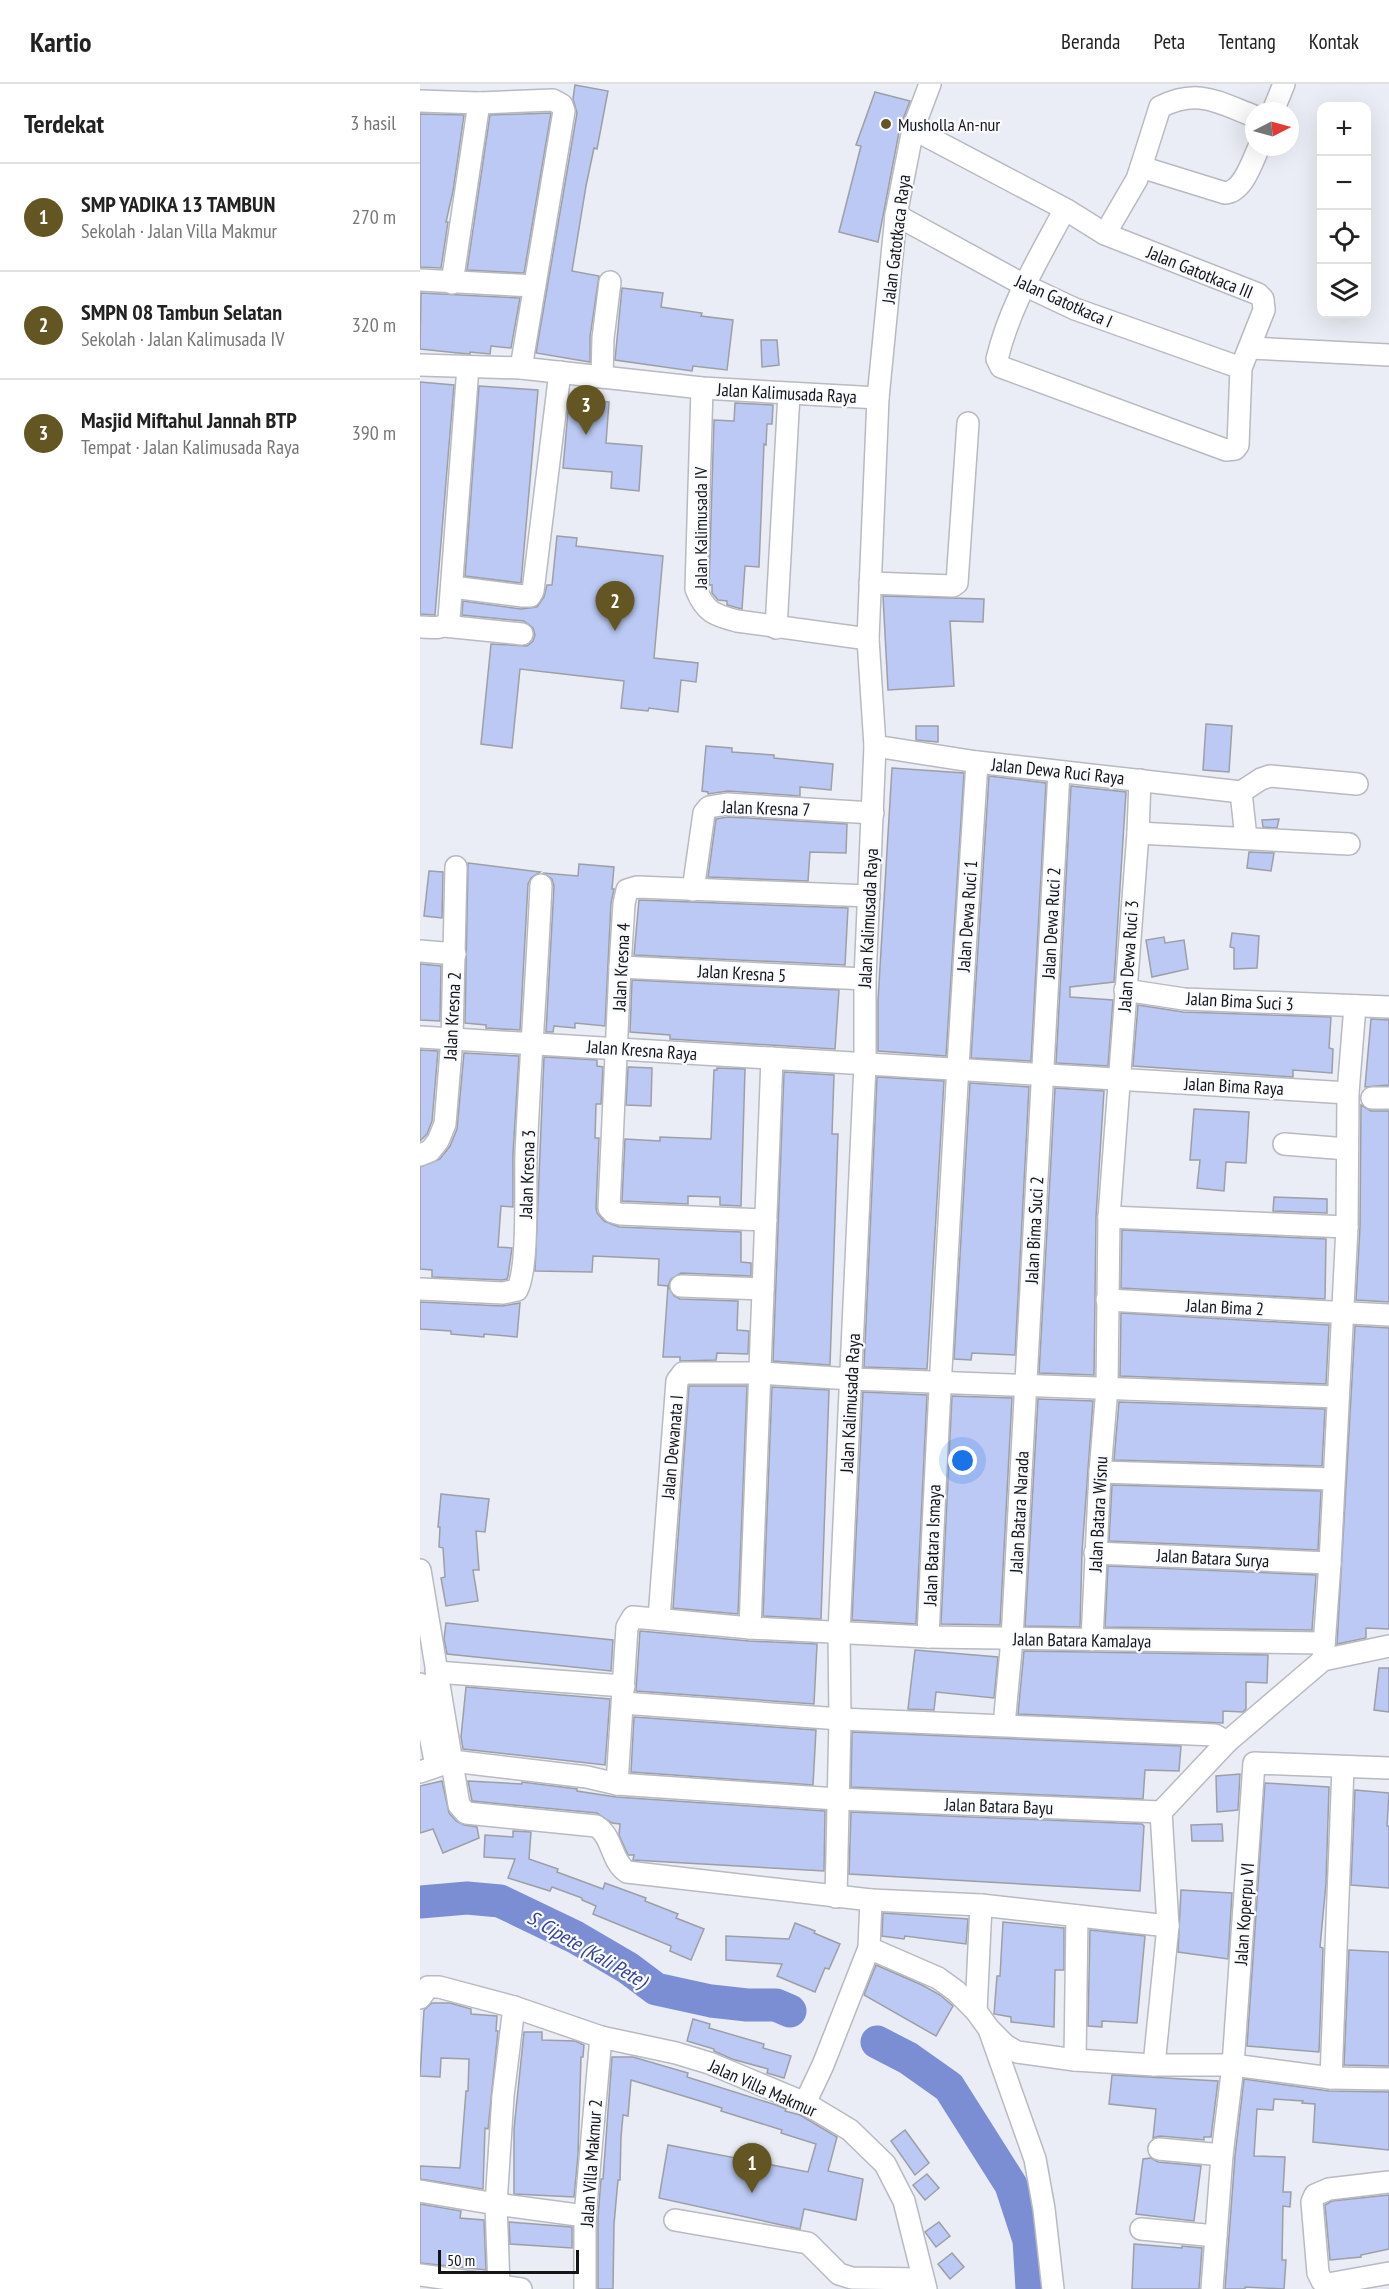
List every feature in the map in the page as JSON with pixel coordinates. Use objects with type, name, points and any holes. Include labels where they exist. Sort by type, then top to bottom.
[{"type":"street","name":"Jalan Gatotkaca Raya","points":[[878,398],[896,215],[930,84]]},
{"type":"street","points":[[1277,102],[1284,84]]},
{"type":"street","points":[[1105,234],[1137,179],[1160,107],[1190,96],[1209,99],[1245,113]]},
{"type":"street","points":[[420,101],[479,103],[553,100],[562,105],[564,111],[521,368]]},
{"type":"street","points":[[452,283],[479,103]]},
{"type":"street","name":"Jalan Gatotkaca III","points":[[918,131],[1065,209],[1105,234],[1258,294],[1263,299],[1264,310],[1241,368],[1238,445],[1231,450],[1001,367],[997,359],[1004,329],[1024,285]]},
{"type":"street","points":[[1141,166],[1231,193],[1238,189],[1254,156]]},
{"type":"street","points":[[1024,285],[1065,209]]},
{"type":"street","name":"Jalan Gatotkaca I","points":[[896,215],[1024,285],[1075,309],[1241,368]]},
{"type":"street","points":[[420,280],[534,286]]},
{"type":"street","points":[[602,377],[603,338],[610,282]]},
{"type":"street","points":[[1250,348],[1389,355]]},
{"type":"street","name":"Jalan Kalimusada Raya","points":[[420,365],[521,368],[702,388],[878,398],[868,639],[875,746],[865,979],[865,1064],[839,1633],[840,1719],[836,1897]]},
{"type":"street","points":[[444,626],[449,619],[452,587],[468,367]]},
{"type":"street","points":[[452,587],[530,596],[560,372]]},
{"type":"street","name":"Jalan Kalimusada IV","points":[[702,388],[696,589],[702,604],[716,615],[776,628],[868,639]]},
{"type":"street","points":[[776,628],[789,394]]},
{"type":"street","points":[[870,583],[953,585],[957,583],[968,423]]},
{"type":"street","points":[[420,627],[444,626],[522,634]]},
{"type":"street","name":"Jalan Dewa Ruci Raya","points":[[875,746],[977,762],[1241,792]]},
{"type":"street","name":"Jalan Dewa Ruci 1","points":[[939,1382],[956,1069],[977,762]]},
{"type":"street","name":"Jalan Dewa Ruci 2","points":[[1042,1074],[1059,772]]},
{"type":"street","points":[[1246,838],[1241,792],[1261,779],[1270,776],[1357,784]]},
{"type":"street","name":"Jalan Dewa Ruci 3","points":[[1109,1217],[1140,780]]},
{"type":"street","name":"Jalan Kresna 7","points":[[693,890],[704,813],[710,807],[727,804],[873,813]]},
{"type":"street","points":[[1138,832],[1349,844]]},
{"type":"street","name":"Jalan Kresna 2","points":[[420,1155],[430,1151],[438,1141],[445,1124],[452,1039],[456,867]]},
{"type":"street","points":[[533,1042],[541,885]]},
{"type":"street","name":"Jalan Kresna 4","points":[[693,890],[631,887],[627,890],[620,967],[609,1203],[613,1212],[766,1220]]},
{"type":"street","points":[[693,890],[869,896]]},
{"type":"street","points":[[420,951],[455,954]]},
{"type":"street","name":"Jalan Kresna 5","points":[[620,967],[865,979]]},
{"type":"street","name":"Jalan Bima Suci 3","points":[[1125,990],[1184,999],[1389,1008]]},
{"type":"street","points":[[1154,2065],[1168,1926],[1161,1812],[1227,1742],[1324,1652],[1347,1227],[1348,1093],[1355,1006]]},
{"type":"street","name":"Jalan Kresna Raya","points":[[420,1037],[956,1069]]},
{"type":"street","name":"Jalan Kresna 3","points":[[420,1289],[502,1293],[517,1290],[520,1284],[524,1247],[526,1153],[533,1042]]},
{"type":"street","points":[[750,1629],[772,1058]]},
{"type":"street","name":"Jalan Bima Raya","points":[[956,1069],[1348,1093]]},
{"type":"street","name":"Jalan Bima Suci 2","points":[[1026,1385],[1042,1074]]},
{"type":"street","points":[[1284,1144],[1347,1149]]},
{"type":"street","points":[[1109,1217],[1347,1227]]},
{"type":"street","name":"Jalan Batara Wisnu","points":[[1092,1640],[1095,1553],[1107,1388],[1109,1217]]},
{"type":"street","points":[[681,1286],[764,1289]]},
{"type":"street","name":"Jalan Bima 2","points":[[1107,1300],[1389,1315]]},
{"type":"street","name":"Jalan Dewanata I","points":[[659,1618],[678,1381],[683,1373],[760,1373],[851,1379],[1338,1398]]},
{"type":"street","name":"Jalan Batara Ismaya","points":[[928,1637],[939,1382]]},
{"type":"street","name":"Jalan Batara Narada","points":[[1004,1725],[1012,1639],[1026,1385]]},
{"type":"street","points":[[1100,1472],[1334,1479]]},
{"type":"street","name":"Jalan Batara Surya","points":[[1095,1553],[1330,1563]]},
{"type":"street","points":[[420,1570],[436,1766],[466,1813],[596,1826],[604,1832],[620,1867],[627,1872],[836,1897],[981,1905],[1168,1926]]},
{"type":"street","name":"Jalan Batara KamaJaya","points":[[623,1694],[627,1627],[633,1617],[639,1616],[750,1629],[928,1637],[1092,1640],[1324,1652],[1389,1647]]},
{"type":"street","points":[[428,1678],[623,1694],[840,1719],[1215,1735],[1227,1742]]},
{"type":"street","points":[[617,1784],[623,1694]]},
{"type":"street","name":"Jalan Koperpu VI","points":[[1212,2289],[1222,2155],[1233,2065],[1254,1763],[1343,1767]]},
{"type":"street","name":"Jalan Batara Bayu","points":[[436,1766],[587,1777],[617,1784],[837,1799],[1161,1812]]},
{"type":"street","points":[[1331,2078],[1343,1767],[1389,1768]]},
{"type":"street","points":[[805,2103],[869,1948],[871,1900]]},
{"type":"street","points":[[976,2011],[981,1905]]},
{"type":"street","points":[[1075,2061],[1077,1916]]},
{"type":"street","points":[[869,1948],[938,1978],[956,1991],[976,2011],[988,2029],[1005,2045],[1017,2052],[1075,2061],[1154,2065],[1233,2065],[1331,2078],[1389,2079]]},
{"type":"street","name":"Jalan Villa Makmur","points":[[420,1998],[428,1988],[439,1987],[514,2007],[601,2037],[676,2053],[709,2063],[805,2103],[850,2130],[885,2164],[904,2201],[924,2284]]},
{"type":"street","points":[[499,2286],[496,2204],[503,2096],[514,2007]]},
{"type":"street","points":[[988,2029],[1035,2159],[1044,2209],[1053,2289]]},
{"type":"street","name":"Jalan Villa Makmur 2","points":[[585,2289],[585,2216],[601,2037]]},
{"type":"street","points":[[1159,2149],[1222,2155]]},
{"type":"street","points":[[1389,2182],[1329,2189],[1315,2195],[1312,2202],[1318,2273],[1322,2281],[1328,2283],[1389,2273]]},
{"type":"street","points":[[420,2191],[585,2216]]},
{"type":"street","points":[[675,2220],[808,2243],[839,2274],[852,2278],[924,2284]]},
{"type":"street","points":[[1141,2229],[1216,2236]]},
{"type":"street","points":[[420,2276],[521,2289]]},
{"type":"building","points":[[575,85],[608,91],[597,149],[594,148],[586,186],[572,271],[599,276],[590,337],[590,362],[536,353],[577,113],[573,99]]},
{"type":"building","points":[[875,92],[910,101],[900,127],[878,242],[839,232],[861,146],[856,145]]},
{"type":"building","points":[[551,113],[524,273],[467,270],[490,115]]},
{"type":"building","points":[[420,114],[464,115],[446,222],[448,222],[441,268],[420,267]]},
{"type":"building","points":[[622,288],[663,293],[661,307],[733,320],[727,370],[693,366],[692,371],[615,360]]},
{"type":"building","points":[[421,293],[520,298],[511,348],[491,346],[490,354],[420,349]]},
{"type":"building","points":[[761,340],[777,340],[779,365],[762,367]]},
{"type":"building","points":[[420,382],[454,385],[435,615],[420,614]]},
{"type":"building","points":[[479,386],[538,390],[521,583],[465,576]]},
{"type":"building","points":[[569,400],[609,402],[606,443],[642,446],[639,491],[611,488],[612,472],[563,468]]},
{"type":"building","points":[[735,403],[773,405],[772,424],[767,424],[766,445],[764,444],[759,567],[745,566],[742,609],[727,605],[727,601],[718,600],[712,593],[712,585],[709,585],[714,420],[734,421]]},
{"type":"building","points":[[557,536],[577,538],[576,546],[663,556],[654,658],[698,663],[696,682],[681,680],[678,712],[649,708],[648,711],[621,708],[624,681],[520,669],[512,748],[481,744],[491,644],[527,646],[533,641],[535,635],[533,628],[524,621],[462,615],[463,601],[521,609],[537,607],[544,597],[547,585],[552,585]]},
{"type":"building","points":[[883,596],[984,599],[983,622],[950,621],[954,686],[888,690]]},
{"type":"building","points":[[1206,724],[1232,726],[1229,772],[1203,770]]},
{"type":"building","points":[[916,726],[938,726],[938,742],[916,740]]},
{"type":"building","points":[[706,746],[732,748],[732,752],[774,755],[774,758],[833,764],[831,790],[800,787],[800,796],[728,791],[708,794],[702,791]]},
{"type":"building","points":[[892,768],[964,773],[946,1056],[878,1051],[878,1000]]},
{"type":"building","points":[[989,776],[1046,783],[1031,1061],[971,1058]]},
{"type":"building","points":[[1071,786],[1126,792],[1114,982],[1070,987],[1070,997],[1113,1000],[1108,1066],[1056,1063]]},
{"type":"building","points":[[728,817],[847,824],[846,853],[810,852],[808,881],[708,877],[716,819]]},
{"type":"building","points":[[1279,819],[1277,828],[1263,827],[1262,820]]},
{"type":"building","points":[[1249,852],[1274,853],[1271,871],[1247,868]]},
{"type":"building","points":[[468,863],[540,872],[531,878],[528,884],[520,1030],[486,1028],[486,1025],[465,1023]]},
{"type":"building","points":[[579,864],[614,867],[605,1026],[575,1023],[575,1028],[554,1026],[553,1032],[546,1032],[554,886],[552,879],[543,873],[578,876]]},
{"type":"building","points":[[429,871],[443,872],[442,918],[424,916]]},
{"type":"building","points":[[639,900],[848,908],[845,965],[634,955]]},
{"type":"building","points":[[1232,933],[1259,936],[1257,968],[1234,969],[1234,948],[1230,947]]},
{"type":"building","points":[[1164,937],[1165,943],[1184,940],[1188,969],[1152,977],[1146,940]]},
{"type":"building","points":[[420,964],[441,966],[440,1021],[420,1020]]},
{"type":"building","points":[[632,980],[839,990],[835,1049],[670,1039],[670,1035],[630,1032]]},
{"type":"building","points":[[1138,1005],[1183,1012],[1331,1017],[1329,1048],[1333,1049],[1332,1073],[1293,1070],[1293,1077],[1133,1066]]},
{"type":"building","points":[[1371,1019],[1389,1020],[1389,1085],[1365,1087]]},
{"type":"building","points":[[420,1050],[438,1051],[432,1121],[427,1134],[420,1141]]},
{"type":"building","points":[[464,1053],[519,1056],[513,1154],[513,1207],[501,1206],[498,1247],[512,1248],[508,1276],[507,1279],[502,1280],[432,1277],[432,1270],[420,1269],[420,1167],[440,1159],[450,1146],[457,1129]]},
{"type":"building","points":[[544,1057],[597,1060],[597,1066],[603,1067],[601,1104],[596,1104],[595,1138],[599,1138],[596,1208],[604,1221],[619,1227],[741,1232],[741,1262],[751,1263],[751,1276],[681,1273],[671,1279],[668,1286],[658,1285],[659,1259],[593,1256],[592,1272],[535,1271]]},
{"type":"building","points":[[628,1067],[652,1068],[651,1106],[626,1105]]},
{"type":"building","points":[[717,1068],[745,1069],[741,1206],[720,1205],[720,1197],[688,1196],[688,1204],[622,1201],[625,1139],[660,1141],[660,1137],[711,1139],[714,1070]]},
{"type":"building","points":[[784,1072],[834,1075],[832,1134],[838,1134],[830,1365],[773,1361]]},
{"type":"building","points":[[877,1077],[944,1081],[927,1369],[864,1367]]},
{"type":"building","points":[[970,1083],[1029,1087],[1015,1355],[972,1353],[971,1360],[954,1359]]},
{"type":"building","points":[[1055,1088],[1104,1091],[1096,1217],[1094,1375],[1039,1373]]},
{"type":"building","points":[[1361,1105],[1371,1111],[1389,1111],[1389,1302],[1356,1300],[1360,1227]]},
{"type":"building","points":[[1194,1109],[1249,1112],[1246,1163],[1226,1162],[1224,1191],[1197,1188],[1200,1160],[1190,1160]]},
{"type":"building","points":[[1274,1197],[1327,1199],[1327,1213],[1273,1211]]},
{"type":"building","points":[[1122,1230],[1326,1239],[1325,1299],[1121,1288]]},
{"type":"building","points":[[668,1286],[674,1296],[680,1299],[738,1301],[737,1330],[749,1331],[748,1354],[717,1353],[716,1360],[680,1361],[680,1357],[663,1357]]},
{"type":"building","points":[[420,1302],[502,1306],[520,1303],[517,1337],[484,1334],[484,1337],[451,1334],[451,1331],[420,1329]]},
{"type":"building","points":[[1121,1313],[1329,1325],[1326,1384],[1120,1376]]},
{"type":"building","points":[[1355,1326],[1389,1328],[1389,1629],[1366,1628],[1366,1638],[1337,1644]]},
{"type":"building","points":[[689,1386],[747,1386],[738,1614],[673,1608]]},
{"type":"building","points":[[772,1387],[829,1390],[821,1619],[763,1616]]},
{"type":"building","points":[[863,1392],[927,1395],[916,1624],[852,1620]]},
{"type":"building","points":[[952,1396],[1012,1398],[1000,1625],[941,1624]]},
{"type":"building","points":[[1038,1399],[1093,1401],[1082,1552],[1080,1627],[1025,1626]]},
{"type":"building","points":[[1119,1402],[1325,1409],[1322,1466],[1114,1460]]},
{"type":"building","points":[[1112,1485],[1321,1491],[1318,1550],[1109,1541]]},
{"type":"building","points":[[441,1494],[489,1499],[485,1532],[476,1531],[479,1570],[473,1570],[478,1601],[446,1606],[441,1578],[445,1577],[443,1548],[439,1547],[440,1527],[438,1527]]},
{"type":"building","points":[[1108,1566],[1316,1575],[1312,1630],[1105,1627]]},
{"type":"building","points":[[446,1623],[613,1640],[611,1671],[447,1654],[444,1639]]},
{"type":"building","points":[[640,1631],[749,1641],[817,1644],[814,1704],[636,1691]]},
{"type":"building","points":[[915,1650],[998,1657],[994,1698],[936,1692],[934,1710],[908,1709]]},
{"type":"building","points":[[1024,1651],[1268,1655],[1267,1683],[1246,1682],[1246,1709],[1243,1712],[1223,1711],[1223,1723],[1018,1714]]},
{"type":"building","points":[[1379,1668],[1389,1668],[1389,1712],[1374,1710]]},
{"type":"building","points":[[466,1687],[610,1699],[605,1765],[463,1749],[461,1737]]},
{"type":"building","points":[[634,1717],[816,1730],[813,1785],[631,1772]]},
{"type":"building","points":[[852,1732],[1181,1746],[1179,1771],[1145,1770],[1143,1799],[851,1787]]},
{"type":"building","points":[[1240,1774],[1238,1810],[1217,1812],[1216,1776]]},
{"type":"building","points":[[442,1781],[449,1813],[456,1821],[464,1825],[477,1827],[479,1838],[443,1853],[433,1829],[420,1833],[420,1786]]},
{"type":"building","points":[[468,1781],[522,1784],[522,1782],[616,1797],[825,1811],[824,1871],[633,1860],[634,1855],[628,1855],[619,1835],[620,1824],[612,1823],[597,1813],[472,1801]]},
{"type":"building","points":[[1265,1783],[1329,1787],[1326,1883],[1320,1947],[1323,1948],[1319,2052],[1247,2046]]},
{"type":"building","points":[[1355,1790],[1389,1793],[1387,1826],[1389,1826],[1389,1888],[1351,1885]]},
{"type":"building","points":[[851,1812],[1142,1824],[1144,1826],[1140,1891],[849,1874]]},
{"type":"building","points":[[1222,1824],[1223,1841],[1192,1841],[1191,1825]]},
{"type":"building","points":[[513,1831],[531,1832],[529,1859],[603,1889],[605,1883],[646,1898],[645,1901],[678,1914],[676,1918],[704,1929],[691,1960],[670,1951],[671,1946],[593,1914],[596,1906],[582,1898],[552,1887],[550,1891],[508,1878],[515,1859],[484,1857],[485,1835],[513,1837]]},
{"type":"building","points":[[1181,1890],[1232,1893],[1228,1959],[1178,1952]]},
{"type":"building","points":[[883,1913],[968,1919],[966,1944],[905,1936],[904,1939],[882,1936]]},
{"type":"building","points":[[1003,1922],[1064,1928],[1064,1970],[1055,1970],[1054,2027],[1011,2022],[1011,2017],[994,2014],[997,1976],[1000,1976]]},
{"type":"building","points":[[795,1923],[840,1944],[829,1969],[825,1968],[815,1992],[777,1976],[782,1964],[726,1960],[726,1936],[789,1939]]},
{"type":"building","points":[[1090,1930],[1145,1936],[1137,2023],[1102,2021],[1102,2027],[1088,2026]]},
{"type":"building","points":[[1349,1950],[1389,1952],[1389,2066],[1344,2065]]},
{"type":"building","points":[[876,1965],[922,1985],[940,1995],[953,2006],[936,2036],[864,1995]]},
{"type":"building","points":[[432,2003],[450,2003],[471,2009],[471,2014],[497,2016],[496,2031],[498,2031],[488,2129],[485,2128],[483,2189],[420,2179],[420,2166],[460,2168],[466,2091],[468,2091],[469,2059],[441,2058],[440,2077],[420,2076],[424,2010]]},
{"type":"building","points":[[693,2019],[710,2024],[709,2028],[764,2044],[763,2048],[791,2056],[784,2078],[767,2073],[768,2069],[732,2059],[714,2049],[687,2041]]},
{"type":"building","points":[[524,2032],[542,2032],[542,2040],[575,2041],[584,2045],[583,2057],[581,2057],[578,2155],[574,2197],[514,2194],[514,2129]]},
{"type":"building","points":[[612,2057],[633,2057],[688,2073],[687,2077],[776,2105],[786,2109],[785,2111],[800,2115],[837,2137],[828,2171],[863,2179],[856,2220],[804,2209],[800,2229],[659,2198],[668,2145],[808,2172],[816,2144],[781,2133],[782,2130],[721,2111],[722,2108],[631,2080],[628,2116],[623,2115],[621,2137],[620,2180],[618,2180],[614,2224],[613,2289],[598,2289],[598,2217]]},
{"type":"building","points":[[1112,2075],[1218,2081],[1211,2137],[1204,2137],[1204,2140],[1160,2136],[1153,2138],[1156,2109],[1109,2104]]},
{"type":"building","points":[[1244,2079],[1329,2091],[1389,2092],[1389,2150],[1313,2142],[1315,2104],[1274,2099],[1273,2110],[1257,2109],[1254,2156],[1285,2157],[1283,2192],[1291,2192],[1290,2207],[1283,2206],[1282,2260],[1286,2260],[1284,2289],[1245,2287],[1245,2289],[1225,2289],[1235,2156]]},
{"type":"building","points":[[905,2130],[929,2163],[915,2175],[891,2141]]},
{"type":"building","points":[[1151,2158],[1158,2162],[1201,2166],[1194,2221],[1136,2214],[1143,2159]]},
{"type":"building","points":[[927,2174],[939,2188],[925,2200],[913,2185]]},
{"type":"building","points":[[1389,2195],[1389,2249],[1361,2255],[1361,2257],[1330,2260],[1325,2205],[1332,2201]]},
{"type":"building","points":[[420,2204],[461,2211],[460,2218],[484,2220],[486,2270],[420,2263]]},
{"type":"building","points":[[509,2222],[572,2227],[572,2248],[510,2244]]},
{"type":"building","points":[[939,2222],[950,2236],[936,2247],[925,2232]]},
{"type":"building","points":[[1134,2244],[1202,2248],[1199,2289],[1132,2289]]},
{"type":"building","points":[[952,2253],[964,2267],[950,2279],[938,2264]]},
{"type":"waterway","name":"S. Cipete (Kali Pete)","points":[[420,1902],[467,1898],[500,1901],[575,1937],[628,1968],[656,1989],[711,2001],[776,2005],[790,2011]]},
{"type":"waterway","name":"S. Cipete (Kali Pete)","points":[[877,2042],[908,2058],[949,2087],[1011,2185],[1029,2240],[1032,2289]]},
{"type":"place","name":"Musholla An-nur","points":[[886,124]]},
{"type":"place","name":"Masjid Miftahul Jannah BTP","points":[[586,435]]},
{"type":"place","name":"SMPN 08 Tambun Selatan","points":[[615,631]]},
{"type":"place","name":"SMP YADIKA 13 TAMBUN","points":[[752,2193]]}]
